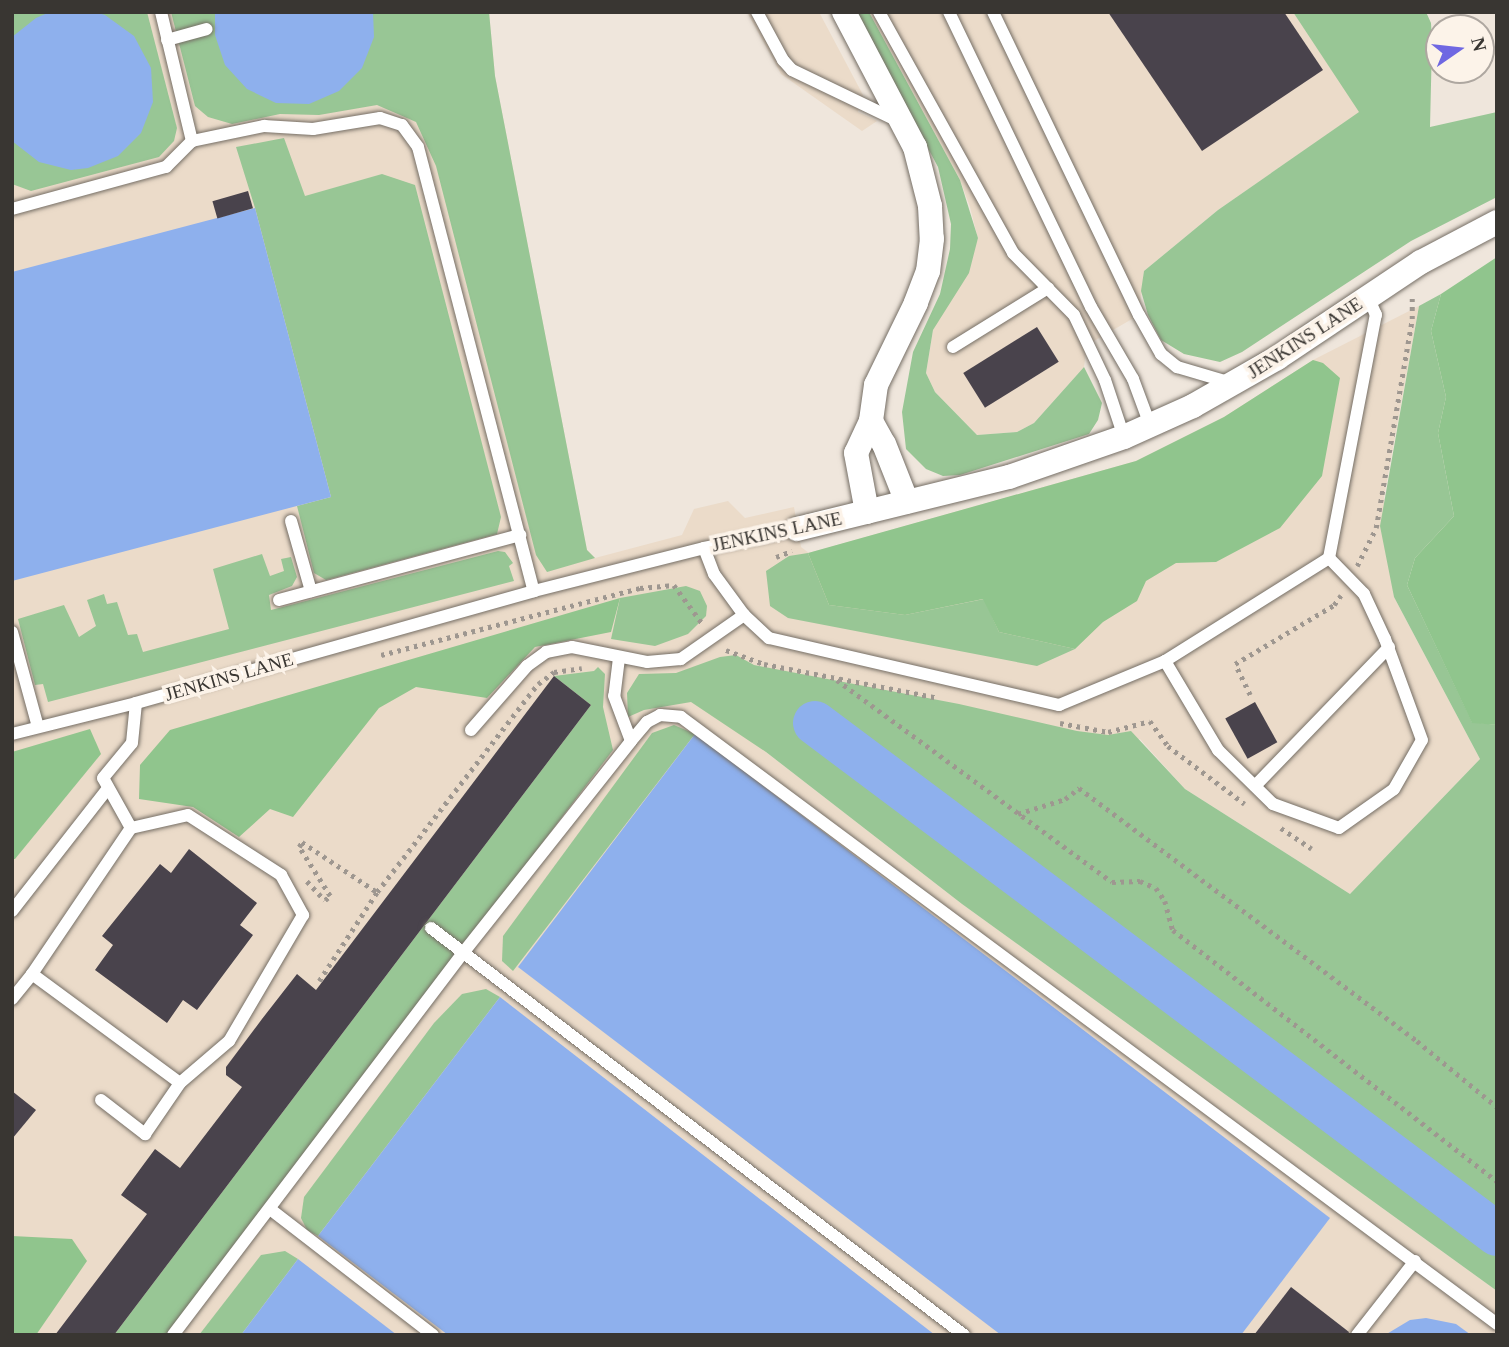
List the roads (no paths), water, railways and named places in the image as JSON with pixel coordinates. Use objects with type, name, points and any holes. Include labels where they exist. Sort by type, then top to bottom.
[{"type":"street","points":[[844,12],[903,124],[923,171],[932,239],[928,271],[916,303],[876,385],[871,421],[856,453],[867,512]]},
{"type":"street","name":"JENKINS LANE","points":[[796,529],[1009,477],[1124,437],[1278,358],[1422,262],[1497,222]]},
{"type":"street","points":[[871,421],[884,444],[906,502]]},
{"type":"lane","points":[[161,12],[192,141]]},
{"type":"lane","points":[[757,12],[783,60],[792,69],[903,124]]},
{"type":"lane","points":[[879,12],[1013,253],[1074,315],[1105,380],[1124,437]]},
{"type":"lane","points":[[948,12],[1095,316],[1133,379],[1150,425]]},
{"type":"lane","points":[[993,12],[1139,315],[1161,354],[1177,368],[1233,383]]},
{"type":"lane","points":[[167,40],[207,29]]},
{"type":"lane","points":[[12,209],[166,167],[192,141],[264,126],[313,129],[380,118],[402,125],[418,147],[534,592]]},
{"type":"lane","points":[[953,348],[1048,288]]},
{"type":"lane","points":[[704,548],[714,574],[744,615],[762,633],[793,646],[1059,705],[1165,661],[1329,558],[1376,316],[1368,297]]},
{"type":"lane","points":[[292,520],[311,592]]},
{"type":"lane","name":"JENKINS LANE","points":[[12,734],[136,704],[534,592],[704,548],[796,529]]},
{"type":"lane","points":[[279,600],[520,535]]},
{"type":"lane","points":[[1165,661],[1218,750],[1273,804],[1339,828],[1394,789],[1422,740],[1388,647],[1364,594],[1329,558]]},
{"type":"lane","points":[[471,730],[527,666],[546,652],[572,648],[593,649],[619,658],[647,662],[681,659],[744,615]]},
{"type":"lane","points":[[12,632],[38,727]]},
{"type":"lane","points":[[1255,786],[1388,647]]},
{"type":"lane","points":[[619,658],[614,696],[631,741]]},
{"type":"lane","points":[[131,828],[103,778],[132,743],[136,704]]},
{"type":"lane","points":[[173,1335],[463,953],[631,741],[648,722],[660,715],[681,717],[1497,1324]]},
{"type":"lane","points":[[12,911],[108,788]]},
{"type":"lane","points":[[12,999],[32,974],[131,828],[188,815],[281,876],[303,915],[229,1041],[180,1083],[145,1134],[102,1100]]},
{"type":"lane","points":[[431,928],[964,1335]]},
{"type":"lane","points":[[32,974],[180,1083]]},
{"type":"lane","points":[[270,1209],[433,1335]]},
{"type":"lane","points":[[1357,1335],[1415,1261]]},
{"type":"water","points":[[50,12],[95,12],[105,15],[134,36],[151,68],[153,102],[141,133],[118,156],[88,168],[71,170],[39,162],[12,141],[12,37],[36,18]]},
{"type":"water","points":[[215,12],[373,12],[374,37],[362,68],[339,91],[309,104],[276,103],[247,89],[225,65],[215,35]]},
{"type":"water","points":[[255,208],[331,497],[12,581],[12,272]]},
{"type":"water","points":[[695,734],[1330,1218],[1241,1335],[1001,1335],[518,967]]},
{"type":"water","points":[[500,997],[935,1335],[448,1335],[318,1236]]},
{"type":"water","points":[[298,1259],[397,1335],[241,1335]]},
{"type":"water","points":[[1426,1318],[1456,1324],[1471,1335],[1385,1335],[1410,1320]]},
{"type":"waterway","points":[[815,723],[1497,1234]]}]
